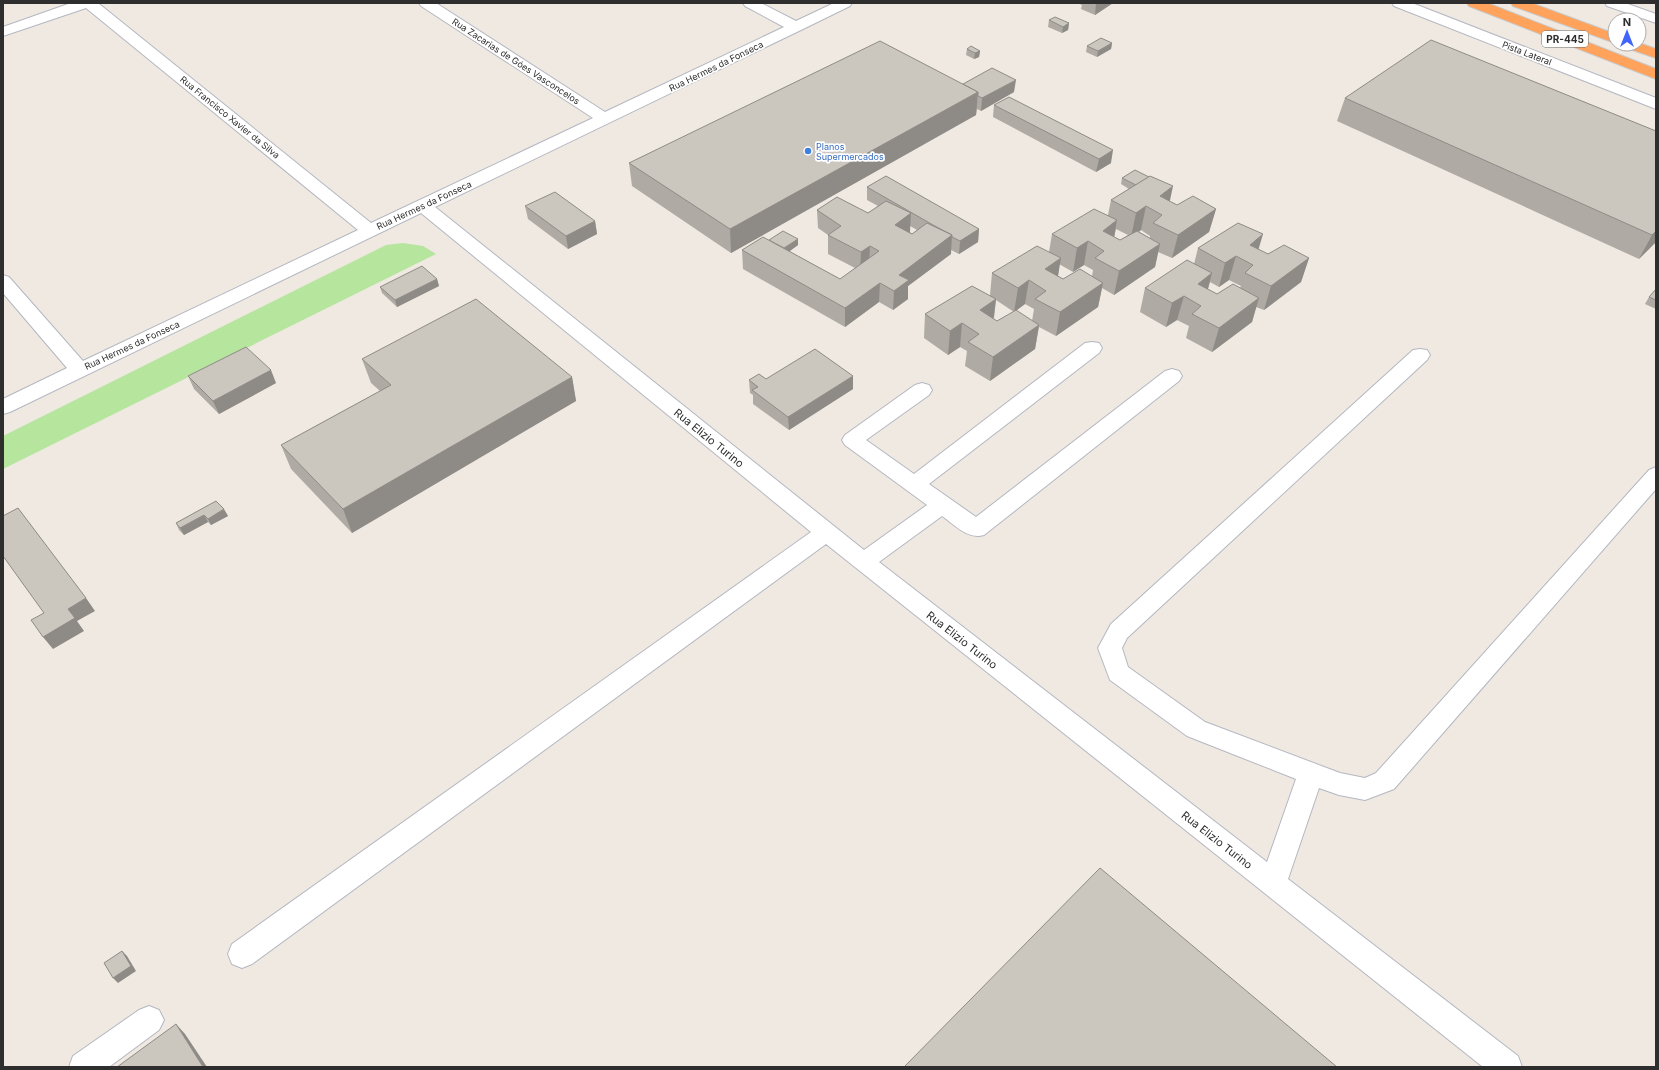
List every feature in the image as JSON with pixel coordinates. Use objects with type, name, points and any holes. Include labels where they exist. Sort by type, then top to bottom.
[{"type":"highway","name":"PR-445","points":[[1474,3],[1656,74]]},
{"type":"highway","name":"PR-445","points":[[1518,3],[1607,36]]},
{"type":"street","points":[[3,32],[85,3]]},
{"type":"street","name":"Rua Francisco Xavier da Silva","points":[[89,3],[370,231]]},
{"type":"street","name":"Rua Zacarias de Góes Vasconcelos","points":[[426,3],[606,119]]},
{"type":"street","points":[[750,3],[796,27]]},
{"type":"street","name":"Rua Hermes da Fonseca","points":[[3,407],[79,369],[606,119],[845,3]]},
{"type":"street","name":"Pista Lateral","points":[[1399,3],[1656,104]]},
{"type":"street","points":[[1612,3],[1656,19]]},
{"type":"street","name":"Rua Elizio Turino","points":[[423,206],[826,533],[1507,1067]]},
{"type":"street","points":[[3,281],[79,369]]},
{"type":"street","points":[[914,484],[1092,348]]},
{"type":"street","points":[[1420,355],[1118,631],[1110,648],[1118,673],[1196,728],[1339,784],[1365,789],[1385,781],[1656,475]]},
{"type":"street","points":[[922,390],[852,440],[976,528],[1172,376]]},
{"type":"street","points":[[863,562],[923,520],[942,504]]},
{"type":"street","points":[[242,954],[826,533]]},
{"type":"street","points":[[1273,883],[1311,773]]},
{"type":"street","points":[[84,1067],[149,1020]]},
{"type":"green space","points":[[403,243],[423,246],[436,254],[3,469],[3,436],[386,245]]},
{"type":"building","points":[[1055,17],[1069,23],[1063,27],[1049,20]]},
{"type":"building","points":[[1101,38],[1112,43],[1098,51],[1087,46]]},
{"type":"building","points":[[1431,40],[1656,131],[1656,231],[1652,235],[1345,98]]},
{"type":"building","name":"Planos Supermercados","points":[[880,41],[978,92],[730,229],[629,163]]},
{"type":"building","points":[[971,46],[980,51],[975,53],[967,49]]},
{"type":"building","points":[[992,68],[1016,80],[982,98],[978,96],[978,92],[963,84]]},
{"type":"building","points":[[1009,97],[1113,150],[1099,159],[994,105]]},
{"type":"building","points":[[1135,170],[1149,177],[1136,185],[1122,178]]},
{"type":"building","points":[[886,176],[979,229],[960,241],[867,187]]},
{"type":"building","points":[[1150,176],[1173,186],[1160,196],[1177,205],[1193,196],[1216,209],[1178,235],[1153,223],[1162,215],[1146,206],[1136,213],[1111,200]]},
{"type":"building","points":[[555,192],[595,221],[566,236],[525,206]]},
{"type":"building","points":[[837,197],[868,213],[886,201],[911,213],[895,225],[912,234],[927,223],[952,235],[899,275],[909,280],[894,291],[880,283],[845,308],[742,250],[763,237],[840,279],[879,251],[870,246],[861,252],[828,235],[841,226],[817,210]]},
{"type":"building","points":[[1094,209],[1117,220],[1103,231],[1120,240],[1137,231],[1160,244],[1119,271],[1095,258],[1104,251],[1088,241],[1077,248],[1052,234]]},
{"type":"building","points":[[1238,223],[1263,234],[1250,245],[1268,254],[1284,245],[1309,258],[1271,286],[1245,273],[1253,265],[1236,256],[1225,263],[1198,248]]},
{"type":"building","points":[[783,231],[798,239],[784,248],[769,240]]},
{"type":"building","points":[[1037,246],[1061,258],[1045,269],[1063,279],[1080,269],[1103,283],[1060,312],[1035,299],[1046,291],[1029,280],[1018,288],[992,273]]},
{"type":"building","points":[[1187,260],[1212,273],[1198,284],[1217,294],[1233,284],[1259,298],[1219,328],[1192,314],[1201,306],[1184,296],[1172,303],[1145,288]]},
{"type":"building","points":[[422,266],[437,279],[395,300],[380,287]]},
{"type":"building","points":[[972,286],[996,299],[980,310],[997,321],[1016,310],[1039,325],[993,357],[968,342],[979,334],[962,323],[950,331],[925,314]]},
{"type":"building","points":[[1656,289],[1656,300],[1649,297]]},
{"type":"building","points":[[476,299],[572,377],[343,509],[281,445],[391,385],[362,359]]},
{"type":"building","points":[[246,347],[271,370],[213,401],[188,376]]},
{"type":"building","points":[[815,349],[853,376],[788,417],[752,390],[758,387],[749,380],[759,374],[766,379]]},
{"type":"building","points":[[216,501],[224,509],[208,519],[204,515],[180,528],[176,523]]},
{"type":"building","points":[[18,508],[86,598],[68,609],[75,618],[43,637],[31,620],[44,613],[3,556],[3,516]]},
{"type":"building","points":[[1100,868],[1337,1067],[904,1067]]},
{"type":"building","points":[[122,951],[131,966],[113,978],[104,963]]},
{"type":"building","points":[[176,1024],[203,1067],[117,1067]]},
{"type":"place","name":"Planos Supermercados","points":[[808,151]]}]
